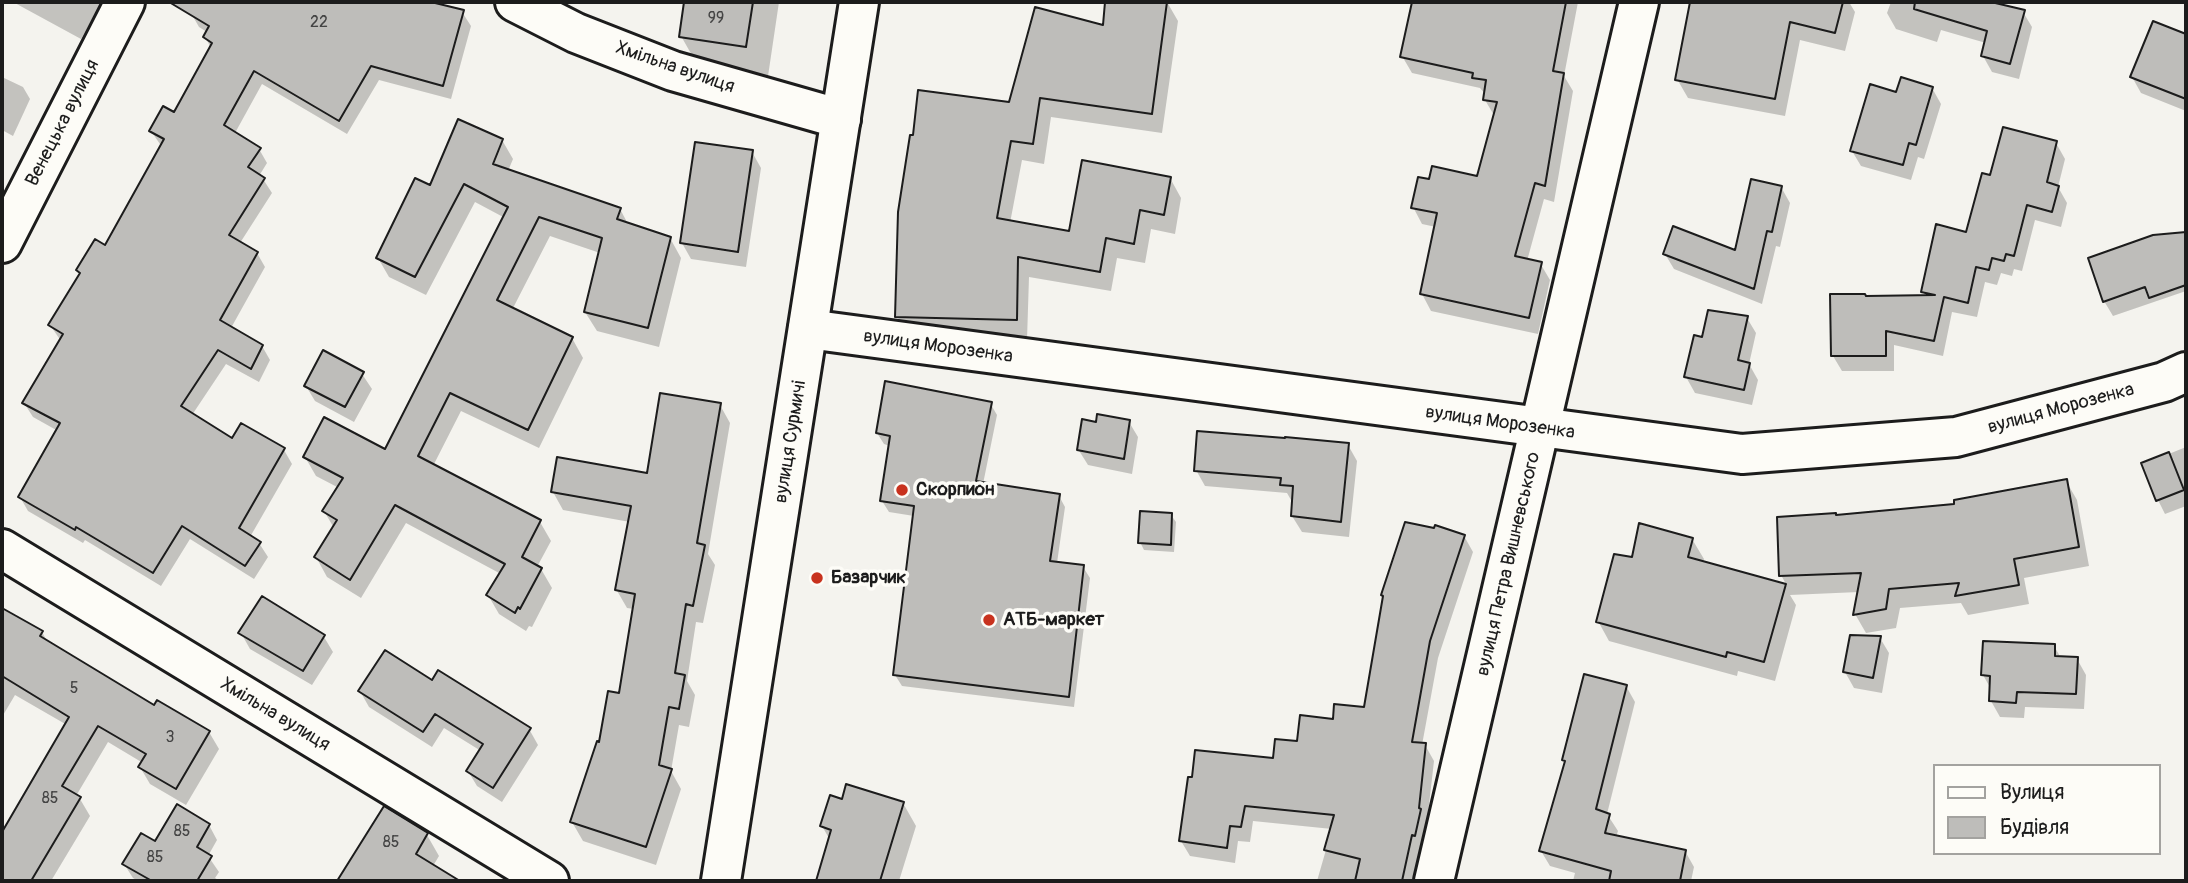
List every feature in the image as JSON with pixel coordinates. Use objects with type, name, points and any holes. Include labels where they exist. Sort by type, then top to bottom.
[{"type":"street","name":"Венецька вулиця","points":[[2,243],[125,2]]},
{"type":"street","name":"Хмільна вулиця","points":[[515,2],[576,33],[673,71],[841,119]]},
{"type":"street","name":"вулиця Сурмичі","points":[[721,881],[859,2]]},
{"type":"street","name":"вулиця Петра Вишневського","points":[[1434,881],[1639,2]]},
{"type":"street","name":"вулиця Морозенка","points":[[808,329],[1742,454],[1956,437],[2164,382],[2186,372]]},
{"type":"street","name":"Хмільна вулиця","points":[[2,549],[549,881]]},
{"type":"building","points":[[169,2],[431,2],[464,10],[443,86],[371,66],[339,121],[254,71],[224,125],[261,148],[248,167],[265,178],[229,235],[258,252],[220,320],[263,345],[251,369],[218,350],[181,406],[232,438],[241,423],[285,448],[239,528],[261,542],[245,566],[182,526],[153,573],[76,527],[75,530],[18,497],[60,423],[22,403],[63,334],[48,325],[80,273],[76,270],[95,239],[105,245],[164,139],[149,131],[163,106],[174,112],[212,43],[203,37],[209,26]]},
{"type":"building","points":[[684,2],[753,2],[746,47],[679,37]]},
{"type":"building","points":[[1105,2],[1167,2],[1152,114],[1040,98],[1033,144],[1011,141],[997,218],[1069,231],[1082,160],[1171,177],[1164,215],[1140,210],[1134,244],[1106,238],[1100,272],[1018,257],[1017,320],[895,317],[898,212],[910,135],[913,135],[918,90],[1009,102],[1035,7],[1103,25]]},
{"type":"building","points":[[1412,2],[1566,2],[1553,71],[1564,73],[1545,186],[1535,183],[1515,256],[1542,262],[1529,318],[1420,294],[1437,213],[1411,208],[1418,177],[1429,179],[1432,166],[1477,176],[1497,102],[1483,100],[1486,80],[1472,78],[1473,73],[1400,57]]},
{"type":"building","points":[[1690,2],[1843,2],[1835,33],[1790,22],[1775,99],[1675,80]]},
{"type":"building","points":[[1915,2],[1991,2],[2025,10],[2010,64],[1981,56],[1987,31],[1914,9]]},
{"type":"building","points":[[2153,21],[2186,34],[2186,99],[2130,77]]},
{"type":"building","points":[[1901,77],[1933,87],[1916,145],[1909,143],[1903,165],[1850,151],[1870,84],[1896,92]]},
{"type":"building","points":[[458,119],[503,139],[493,164],[621,208],[617,219],[671,237],[648,328],[584,312],[602,238],[539,217],[497,300],[573,337],[528,430],[450,393],[418,456],[541,520],[522,557],[542,568],[520,609],[518,607],[515,613],[486,595],[505,564],[395,505],[350,580],[314,557],[337,520],[322,511],[343,478],[303,457],[324,417],[385,449],[508,207],[464,184],[415,277],[376,258],[415,178],[430,185]]},
{"type":"building","points":[[2003,127],[2057,141],[2047,182],[2059,186],[2052,212],[2027,205],[2014,256],[2006,254],[2004,261],[1992,258],[1989,270],[1976,267],[1968,303],[1944,297],[1934,341],[1886,331],[1886,356],[1831,356],[1830,294],[1935,295],[1921,292],[1936,224],[1966,232],[1982,173],[1990,175]]},
{"type":"building","points":[[695,142],[753,150],[738,252],[680,243]]},
{"type":"building","points":[[1751,179],[1782,186],[1772,232],[1767,231],[1754,289],[1663,254],[1673,226],[1735,250]]},
{"type":"building","points":[[2186,232],[2186,285],[2149,298],[2145,287],[2103,302],[2088,258],[2153,235]]},
{"type":"building","points":[[1708,310],[1748,316],[1738,360],[1750,363],[1744,390],[1684,377],[1694,335],[1702,337]]},
{"type":"building","points":[[323,350],[364,372],[345,407],[304,386]]},
{"type":"building","points":[[885,381],[992,402],[976,481],[1060,494],[1050,561],[1084,565],[1069,697],[893,675],[914,506],[880,501],[890,436],[876,433]]},
{"type":"building","points":[[660,393],[721,403],[697,543],[705,545],[693,606],[686,604],[675,673],[685,675],[679,709],[669,707],[659,765],[672,769],[646,847],[570,822],[597,741],[599,742],[608,691],[619,693],[635,594],[615,590],[631,506],[551,492],[557,457],[647,473]]},
{"type":"building","points":[[1097,414],[1130,420],[1124,459],[1077,450],[1082,419],[1096,422]]},
{"type":"building","points":[[1197,431],[1349,443],[1341,522],[1291,516],[1293,486],[1280,485],[1281,478],[1194,471]]},
{"type":"building","points":[[2169,452],[2184,490],[2156,501],[2141,463]]},
{"type":"building","points":[[2067,479],[2079,547],[2014,559],[2019,585],[1955,596],[1959,583],[1889,589],[1886,609],[1853,615],[1861,573],[1779,576],[1777,517],[1836,515],[1954,504],[1954,500]]},
{"type":"building","points":[[1140,511],[1172,513],[1171,545],[1138,543]]},
{"type":"building","points":[[1405,522],[1434,528],[1435,525],[1465,535],[1430,641],[1412,742],[1426,743],[1421,809],[1402,881],[1355,881],[1360,859],[1324,850],[1334,815],[1245,806],[1241,827],[1230,826],[1227,848],[1179,841],[1188,777],[1192,777],[1195,750],[1273,758],[1275,739],[1297,741],[1300,715],[1333,719],[1334,704],[1364,707],[1383,596],[1381,595]]},
{"type":"building","points":[[1639,523],[1693,538],[1688,557],[1786,584],[1764,662],[1727,652],[1726,657],[1596,622],[1614,554],[1632,557]]},
{"type":"building","points":[[262,596],[325,635],[303,671],[238,633]]},
{"type":"building","points":[[2,608],[43,631],[40,636],[154,705],[157,700],[210,731],[176,789],[138,767],[146,754],[98,726],[62,786],[81,797],[31,881],[2,881],[2,832],[69,717],[2,676]]},
{"type":"building","points":[[1850,635],[1881,636],[1873,678],[1843,672]]},
{"type":"building","points":[[1983,641],[2055,644],[2055,656],[2078,657],[2076,694],[2017,692],[2016,703],[1989,701],[1990,676],[1981,675]]},
{"type":"building","points":[[385,650],[432,680],[438,670],[531,728],[493,788],[466,771],[483,744],[435,714],[423,732],[358,691]]},
{"type":"building","points":[[1584,674],[1627,685],[1596,809],[1610,814],[1605,833],[1686,850],[1680,881],[1609,881],[1611,871],[1539,851],[1565,761],[1562,760]]},
{"type":"building","points":[[846,784],[904,802],[880,881],[816,881],[831,830],[820,826],[830,795],[842,799]]},
{"type":"building","points":[[177,804],[210,824],[197,847],[212,856],[197,881],[152,881],[122,864],[141,833],[155,841]]},
{"type":"building","points":[[384,806],[428,833],[416,854],[460,881],[337,881]]},
{"type":"place","name":"Скорпион","points":[[902,490]]},
{"type":"place","name":"Базарчик","points":[[817,578]]},
{"type":"place","name":"АТБ-маркет","points":[[989,620]]}]
